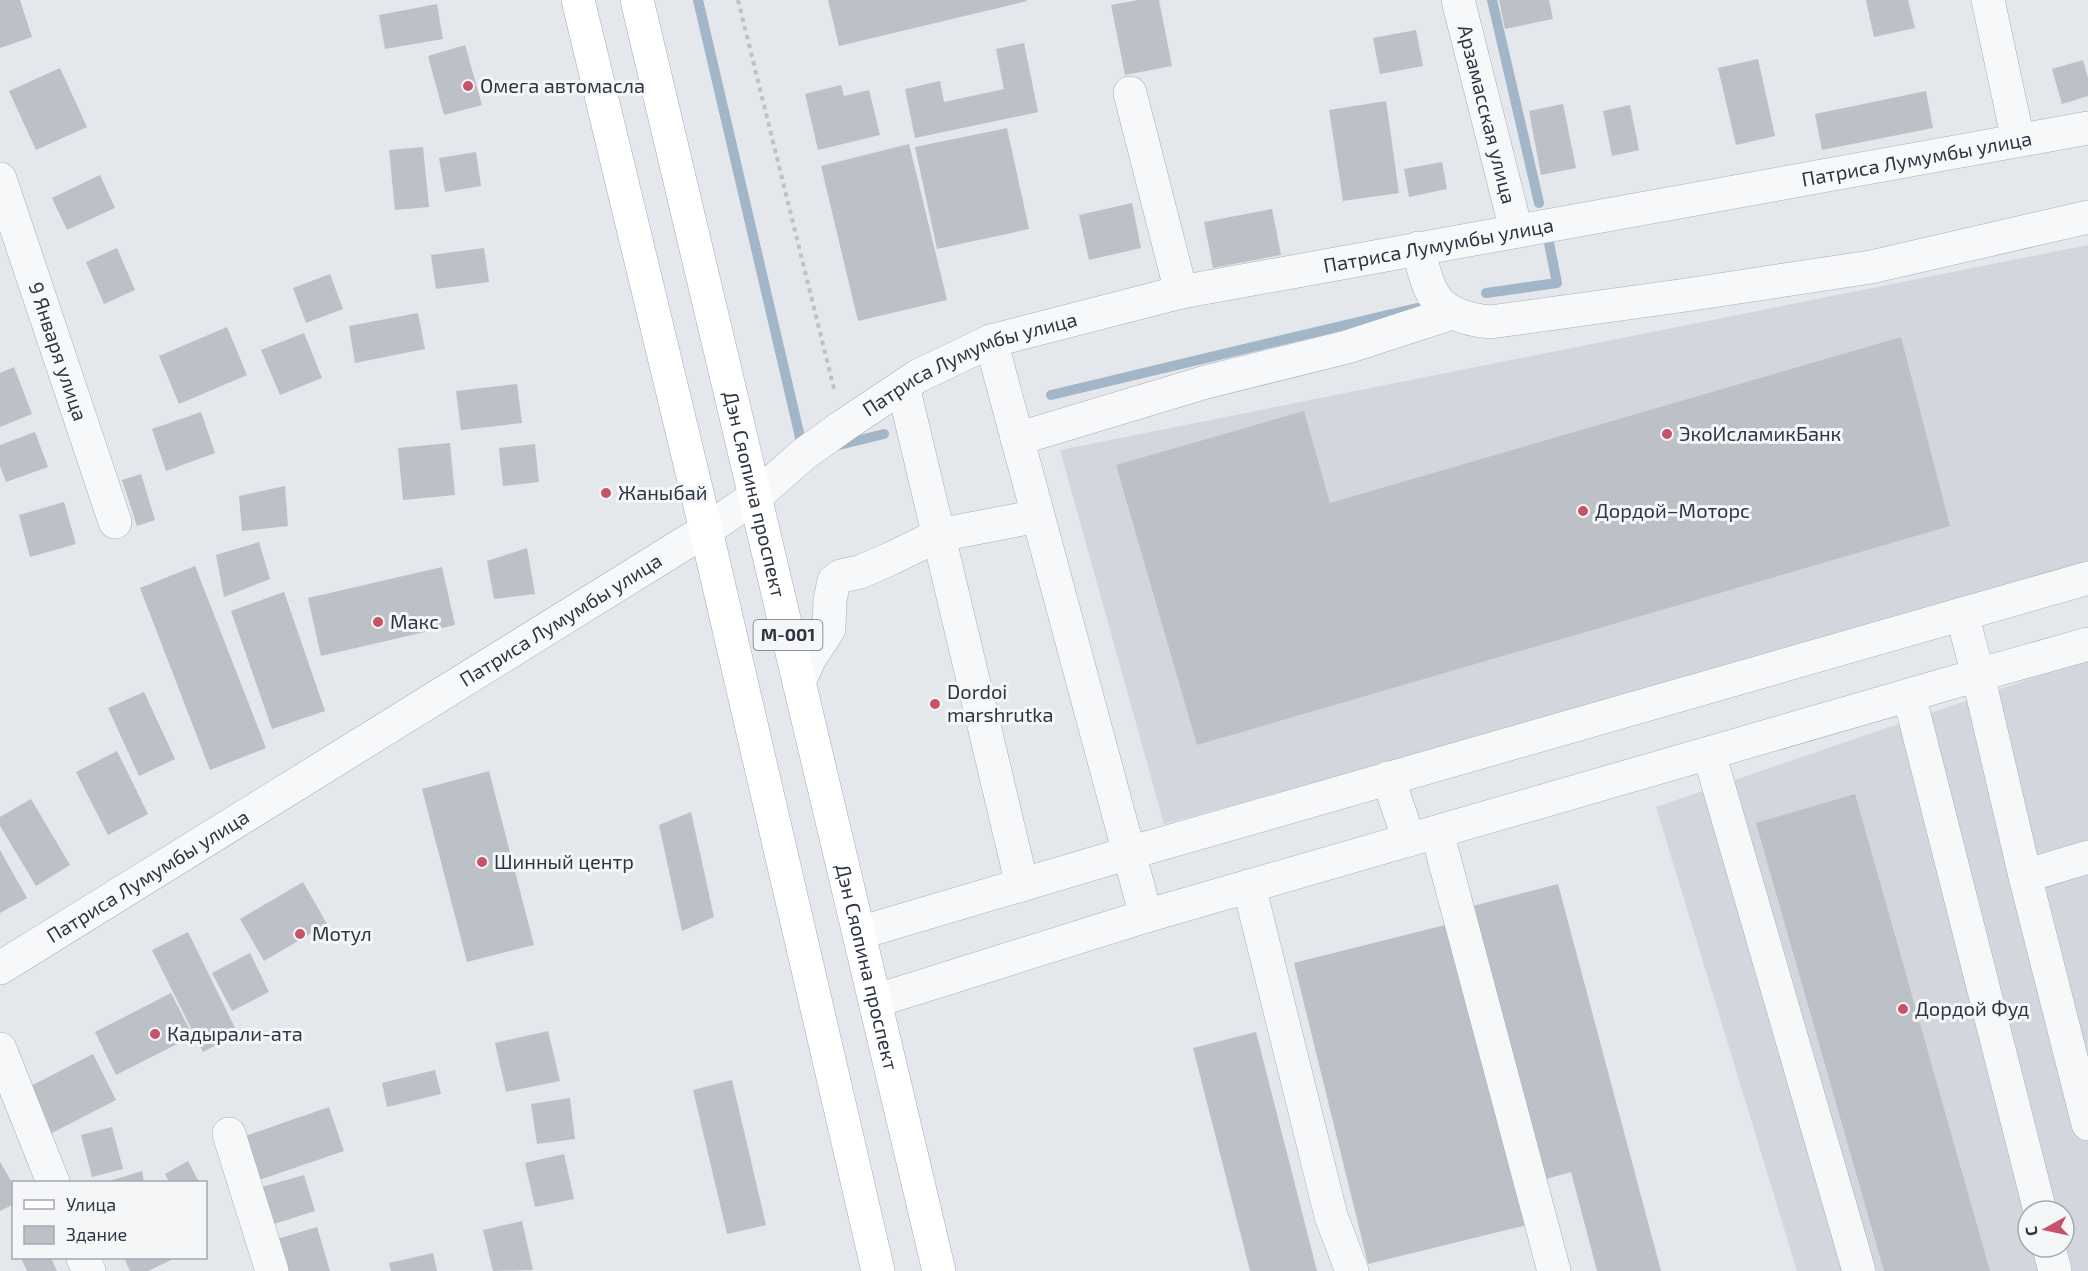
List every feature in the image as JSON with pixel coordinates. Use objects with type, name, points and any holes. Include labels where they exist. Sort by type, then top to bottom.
[{"type":"main road","name":"M-001","points":[[578,0],[706,530],[878,1271]]},
{"type":"main road","name":"Дэн Сяопина проспект","points":[[637,0],[939,1271]]},
{"type":"street","name":"Арзамасская улица","points":[[1458,0],[1516,230]]},
{"type":"street","points":[[1988,0],[2018,140]]},
{"type":"street","points":[[1130,93],[1181,292]]},
{"type":"street","name":"Патриса Лумумбы улица","points":[[0,968],[706,530],[755,497],[804,454],[918,376],[991,341],[1181,292],[2088,128]]},
{"type":"street","name":"9 Января улица","points":[[0,179],[115,522]]},
{"type":"street","points":[[1418,248],[1432,294],[1442,305],[1452,313],[1473,321],[1490,322],[1691,295],[1871,267],[2088,217]]},
{"type":"street","points":[[1017,439],[1206,382],[1347,346],[1452,313]]},
{"type":"street","points":[[991,341],[1146,916]]},
{"type":"street","points":[[903,386],[1022,885]]},
{"type":"street","points":[[799,682],[810,658],[829,629],[830,600],[834,581],[841,576],[860,572],[939,536],[1038,516]]},
{"type":"street","points":[[859,933],[1388,778],[2088,578]]},
{"type":"street","points":[[1962,614],[2088,1124]]},
{"type":"street","points":[[875,1001],[1146,916],[2088,644]]},
{"type":"street","points":[[1909,695],[2037,1199]]},
{"type":"street","points":[[1709,753],[1855,1270]]},
{"type":"street","points":[[1388,778],[1423,836],[1554,1271]]},
{"type":"street","points":[[2025,876],[2088,856]]},
{"type":"street","points":[[1249,886],[1331,1216],[1352,1271]]},
{"type":"street","points":[[0,1049],[53,1181]]},
{"type":"street","points":[[229,1134],[272,1271]]},
{"type":"path","points":[[738,0],[843,426]]},
{"type":"shaded area","name":"Дордой–Моторс","points":[[2088,245],[2088,572],[1164,824],[1060,450]]},
{"type":"shaded area","name":"Дордой Фуд","points":[[2088,659],[2088,1271],[1797,1271],[1656,807]]},
{"type":"building","points":[[0,0],[20,0],[32,37],[0,48]]},
{"type":"building","points":[[828,0],[1026,0],[1027,1],[839,46]]},
{"type":"building","points":[[1138,0],[1159,0],[1172,66],[1125,75],[1111,5]]},
{"type":"building","points":[[1499,0],[1549,0],[1553,19],[1505,29]]},
{"type":"building","points":[[1866,0],[1908,0],[1915,28],[1874,37]]},
{"type":"building","points":[[437,4],[443,39],[385,49],[379,15]]},
{"type":"building","points":[[1416,30],[1423,66],[1380,74],[1373,38]]},
{"type":"building","points":[[1024,43],[1038,112],[915,138],[905,89],[940,81],[944,102],[1004,89],[996,49]]},
{"type":"building","points":[[465,45],[482,105],[444,115],[428,56]]},
{"type":"building","points":[[1758,59],[1775,136],[1736,145],[1718,68]]},
{"type":"building","points":[[2083,60],[2088,78],[2088,96],[2062,104],[2052,69]]},
{"type":"building","points":[[60,68],[87,127],[36,150],[9,91]]},
{"type":"building","points":[[841,85],[844,96],[869,90],[880,135],[818,150],[805,94]]},
{"type":"building","points":[[1926,91],[1933,128],[1822,150],[1815,114]]},
{"type":"building","points":[[1386,101],[1399,193],[1343,201],[1329,110]]},
{"type":"building","points":[[1563,104],[1576,168],[1541,175],[1529,111]]},
{"type":"building","points":[[1630,105],[1639,150],[1612,156],[1603,111]]},
{"type":"building","points":[[1007,128],[1029,229],[937,249],[915,147]]},
{"type":"building","points":[[909,144],[947,300],[858,321],[821,166]]},
{"type":"building","points":[[423,147],[429,207],[395,210],[389,150]]},
{"type":"building","points":[[476,152],[481,186],[445,192],[439,158]]},
{"type":"building","points":[[1442,162],[1447,189],[1409,197],[1404,169]]},
{"type":"building","points":[[100,175],[115,208],[67,230],[52,198]]},
{"type":"building","points":[[1132,203],[1141,248],[1089,260],[1079,215]]},
{"type":"building","points":[[1272,209],[1281,255],[1213,268],[1204,222]]},
{"type":"building","points":[[117,248],[135,290],[104,304],[86,262]]},
{"type":"building","points":[[484,248],[489,282],[436,289],[431,255]]},
{"type":"building","points":[[330,274],[343,309],[306,323],[293,288]]},
{"type":"building","points":[[418,313],[425,349],[355,363],[349,326]]},
{"type":"building","points":[[227,327],[247,375],[179,404],[159,356]]},
{"type":"building","points":[[304,333],[322,378],[280,395],[261,350]]},
{"type":"building","points":[[1901,337],[1950,526],[1197,745],[1116,465],[1304,411],[1330,503]]},
{"type":"building","points":[[14,367],[32,414],[0,427],[0,373]]},
{"type":"building","points":[[517,384],[522,423],[461,430],[456,391]]},
{"type":"building","points":[[201,412],[215,453],[166,471],[152,429]]},
{"type":"building","points":[[35,432],[48,467],[6,482],[0,466],[0,445]]},
{"type":"building","points":[[450,443],[455,495],[403,500],[398,448]]},
{"type":"building","points":[[535,444],[539,482],[503,486],[499,448]]},
{"type":"building","points":[[141,474],[155,520],[137,526],[122,480]]},
{"type":"building","points":[[285,486],[288,526],[242,531],[239,496]]},
{"type":"building","points":[[64,502],[76,544],[30,557],[19,515]]},
{"type":"building","points":[[259,542],[270,579],[224,597],[216,555]]},
{"type":"building","points":[[527,548],[535,594],[494,599],[487,561]]},
{"type":"building","points":[[195,566],[266,748],[210,770],[140,588]]},
{"type":"building","points":[[442,567],[455,625],[321,656],[308,598]]},
{"type":"building","points":[[284,592],[325,711],[272,729],[231,611]]},
{"type":"building","points":[[144,692],[175,759],[139,776],[108,708]]},
{"type":"building","points":[[117,751],[148,814],[108,835],[76,772]]},
{"type":"building","points":[[489,771],[534,945],[467,962],[422,789]]},
{"type":"building","points":[[1855,794],[1990,1271],[1884,1271],[1756,823]]},
{"type":"building","points":[[31,799],[70,865],[36,886],[0,826],[0,817]]},
{"type":"building","points":[[691,812],[714,917],[682,931],[659,825]]},
{"type":"building","points":[[0,850],[27,898],[0,913]]},
{"type":"building","points":[[303,882],[327,924],[264,961],[240,919]]},
{"type":"building","points":[[1558,884],[1661,1271],[1597,1271],[1571,1172],[1546,1179],[1473,906]]},
{"type":"building","points":[[1453,923],[1527,1225],[1368,1264],[1294,963]]},
{"type":"building","points":[[188,932],[238,1034],[203,1052],[152,950]]},
{"type":"building","points":[[250,953],[269,992],[232,1011],[212,973]]},
{"type":"building","points":[[171,993],[193,1036],[116,1075],[95,1032]]},
{"type":"building","points":[[548,1031],[560,1081],[506,1092],[495,1043]]},
{"type":"building","points":[[1256,1032],[1317,1271],[1250,1271],[1193,1048]]},
{"type":"building","points":[[93,1054],[116,1100],[50,1134],[27,1088]]},
{"type":"building","points":[[435,1070],[441,1094],[387,1107],[382,1083]]},
{"type":"building","points":[[732,1080],[766,1225],[727,1234],[693,1090]]},
{"type":"building","points":[[570,1098],[575,1139],[537,1144],[531,1104]]},
{"type":"building","points":[[329,1107],[344,1151],[259,1180],[245,1136]]},
{"type":"building","points":[[112,1127],[123,1169],[92,1177],[81,1135]]},
{"type":"building","points":[[564,1154],[574,1199],[535,1207],[525,1163]]},
{"type":"building","points":[[188,1161],[198,1181],[168,1181],[165,1174]]},
{"type":"building","points":[[0,1162],[12,1183],[12,1205],[0,1211]]},
{"type":"building","points":[[142,1171],[144,1181],[109,1181]]},
{"type":"building","points":[[304,1175],[315,1211],[274,1224],[262,1187]]},
{"type":"building","points":[[522,1221],[533,1270],[493,1271],[483,1230]]},
{"type":"building","points":[[317,1227],[330,1271],[286,1271],[277,1239]]},
{"type":"building","points":[[433,1253],[437,1271],[391,1271],[389,1263]]},
{"type":"building","points":[[21,1259],[51,1259],[57,1271],[27,1271]]},
{"type":"building","points":[[124,1259],[171,1260],[148,1271],[130,1271]]},
{"type":"waterway","points":[[698,0],[803,450]]},
{"type":"waterway","points":[[1492,0],[1539,203]]},
{"type":"waterway","points":[[1486,293],[1557,283],[1549,243]]},
{"type":"waterway","points":[[1051,395],[1417,308]]},
{"type":"waterway","points":[[835,446],[884,434]]},
{"type":"place","name":"Омега автомасла","points":[[468,86]]},
{"type":"place","name":"ЭкоИсламикБанк","points":[[1667,434]]},
{"type":"place","name":"Жаныбай","points":[[606,493]]},
{"type":"place","name":"Дордой–Моторс","points":[[1583,511]]},
{"type":"place","name":"Макс","points":[[378,622]]},
{"type":"place","name":"Dordoi marshrutka","points":[[935,704]]},
{"type":"place","name":"Шинный центр","points":[[482,862]]},
{"type":"place","name":"Мотул","points":[[300,934]]},
{"type":"place","name":"Дордой Фуд","points":[[1903,1009]]},
{"type":"place","name":"Кадырали-ата","points":[[155,1034]]}]
